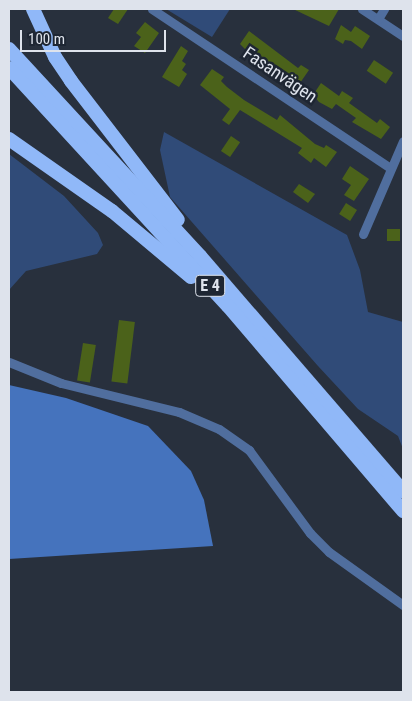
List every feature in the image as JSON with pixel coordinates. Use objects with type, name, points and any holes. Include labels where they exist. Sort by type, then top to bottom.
[{"type":"highway","points":[[33,9],[55,57],[71,81],[233,302]]},
{"type":"highway","name":"E 4","points":[[9,49],[403,491]]},
{"type":"highway","name":"E 4","points":[[9,68],[233,302],[403,511]]},
{"type":"highway","points":[[9,139],[112,211],[233,302]]},
{"type":"street","name":"Fasanvägen","points":[[152,9],[390,168]]},
{"type":"street","points":[[362,9],[403,36]]},
{"type":"street","points":[[378,19],[384,9]]},
{"type":"street","points":[[363,234],[403,141]]},
{"type":"street","points":[[9,362],[61,383],[180,412],[219,429],[249,450],[310,533],[329,552],[403,605]]},
{"type":"shaded area","points":[[166,9],[230,9],[212,37]]},
{"type":"shaded area","points":[[164,132],[347,235],[360,270],[368,312],[403,322],[403,449],[398,436],[358,409],[318,366],[170,197],[160,150]]},
{"type":"shaded area","points":[[9,154],[64,196],[98,233],[103,245],[97,254],[26,271],[9,290]]},
{"type":"shaded area","points":[[9,385],[66,398],[148,426],[191,471],[204,500],[213,546],[9,559]]},
{"type":"building","points":[[114,9],[128,9],[118,24],[108,18]]},
{"type":"building","points":[[293,9],[339,9],[329,26]]},
{"type":"building","points":[[145,22],[159,33],[145,53],[134,46],[141,37],[136,33]]},
{"type":"building","points":[[341,25],[351,32],[355,26],[370,36],[362,49],[351,41],[345,40],[343,44],[335,39]]},
{"type":"building","points":[[249,31],[298,68],[301,65],[309,70],[300,83],[246,50],[240,44]]},
{"type":"building","points":[[181,46],[188,51],[182,61],[186,64],[182,70],[187,74],[179,87],[162,77]]},
{"type":"building","points":[[374,60],[393,73],[386,84],[367,71]]},
{"type":"building","points":[[212,69],[224,77],[221,81],[244,100],[277,120],[280,115],[315,144],[324,148],[326,145],[337,152],[326,167],[314,158],[311,163],[298,153],[302,148],[240,110],[229,125],[222,120],[230,109],[200,85]]},
{"type":"building","points":[[321,83],[339,96],[342,91],[353,98],[349,103],[377,123],[380,119],[390,127],[381,139],[352,122],[356,118],[336,104],[332,109],[319,102],[313,95]]},
{"type":"building","points":[[231,136],[240,142],[230,157],[221,151]]},
{"type":"building","points":[[350,166],[369,179],[354,201],[344,195],[351,185],[342,179]]},
{"type":"building","points":[[299,184],[315,194],[308,203],[293,192]]},
{"type":"building","points":[[346,203],[357,210],[350,221],[339,214]]},
{"type":"building","points":[[387,229],[400,229],[400,241],[387,241]]},
{"type":"building","points":[[119,320],[135,322],[127,383],[111,382]]},
{"type":"building","points":[[83,343],[96,345],[90,383],[77,381]]}]
